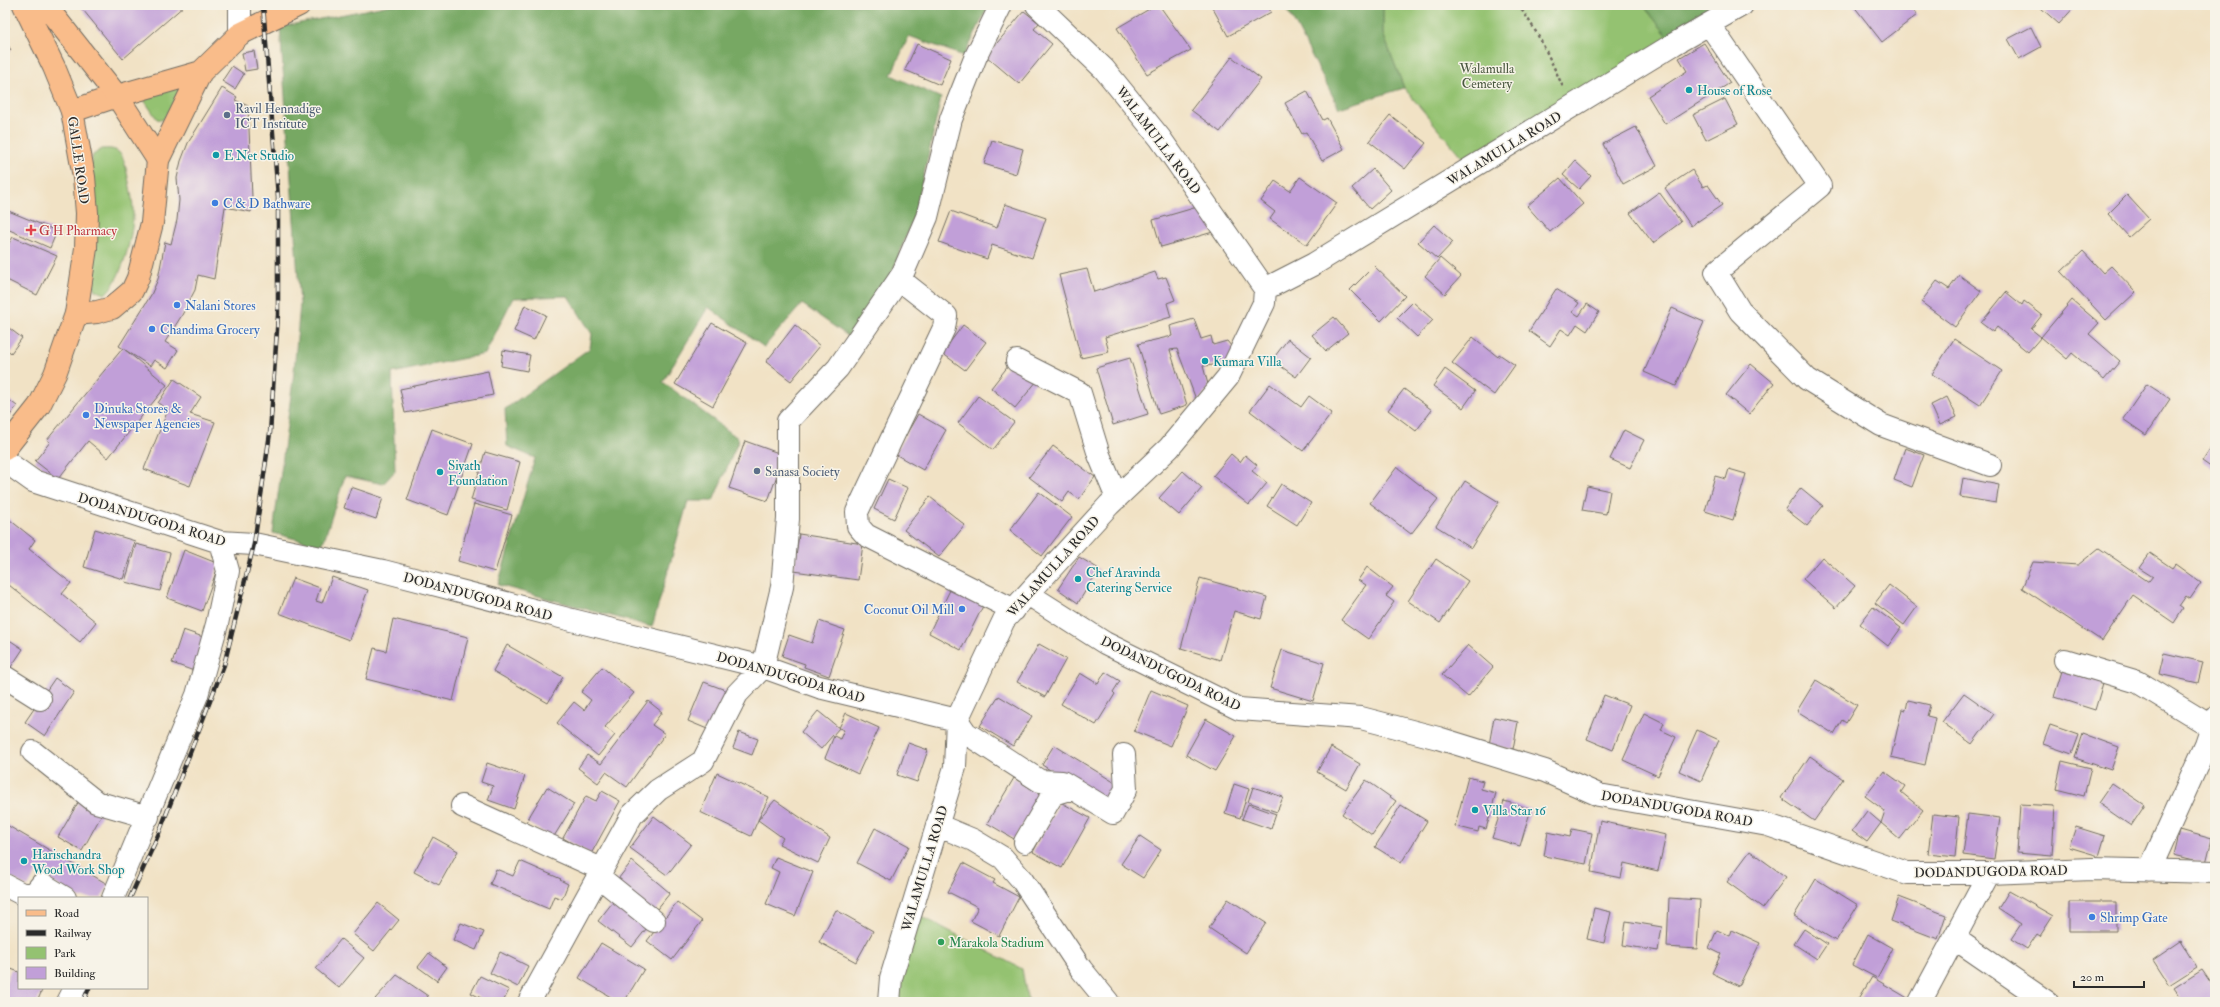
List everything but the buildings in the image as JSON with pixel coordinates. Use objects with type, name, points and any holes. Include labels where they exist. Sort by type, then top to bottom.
[{"type":"main road","name":"GALLE ROAD","points":[[5,449],[39,406],[55,374],[76,314],[86,248],[87,213],[84,177],[72,111],[54,67],[24,5]]},
{"type":"main road","points":[[45,5],[117,96],[158,160]]},
{"type":"main road","points":[[76,314],[97,312],[112,308],[132,290],[143,265],[152,223],[158,160],[202,72],[240,34],[299,5]]},
{"type":"main road","points":[[72,111],[117,96],[202,72]]},
{"type":"street","points":[[240,5],[240,34]]},
{"type":"street","points":[[529,1002],[632,815],[658,790],[703,761],[737,694],[762,667],[782,587],[788,519],[788,421],[838,368],[899,279],[927,217],[951,119],[976,56],[1001,5]]},
{"type":"street","name":"WALAMULLA ROAD","points":[[889,1002],[891,978],[955,767],[957,720],[1004,620],[1068,548],[1117,498],[1170,448],[1228,377],[1264,303],[1265,289],[1160,138],[1104,69],[1037,5]]},
{"type":"street","name":"WALAMULLA ROAD","points":[[1265,289],[1314,264],[1742,5]]},
{"type":"street","points":[[1709,24],[1820,186],[1716,272],[1740,311],[1807,379],[1867,417],[1881,425],[1990,464]]},
{"type":"street","name":"DODANDUGODA ROAD","points":[[899,279],[946,316],[944,328],[857,512],[858,526],[866,535],[1021,602],[1239,708],[1361,718],[1438,738],[1545,771],[1599,795],[1768,825],[1907,874],[1990,873],[2092,868],[2215,872]]},
{"type":"street","points":[[1017,361],[1080,393],[1099,455],[1117,498]]},
{"type":"street","name":"DODANDUGODA ROAD","points":[[5,462],[33,481],[220,542],[254,544],[383,570],[568,619],[762,667],[819,687],[957,720]]},
{"type":"street","points":[[113,897],[148,817],[197,695],[217,624],[228,571],[220,542]]},
{"type":"street","points":[[2065,660],[2138,682],[2212,734],[2149,871]]},
{"type":"street","points":[[5,677],[40,699]]},
{"type":"street","points":[[957,720],[966,733],[1040,781],[1062,782],[1113,813],[1126,789],[1124,755]]},
{"type":"street","points":[[33,752],[96,802],[148,817]]},
{"type":"street","points":[[1025,842],[1053,794],[1072,788]]},
{"type":"street","points":[[462,806],[600,872],[654,921]]},
{"type":"street","points":[[937,825],[973,840],[1003,858],[1022,880],[1081,969],[1108,1002]]},
{"type":"street","points":[[1920,1002],[1990,873]]},
{"type":"street","points":[[5,885],[22,894],[34,894],[42,884],[63,897]]},
{"type":"street","points":[[1954,938],[2047,1002]]},
{"type":"street","points":[[68,1002],[74,989]]},
{"type":"path","points":[[1518,5],[1525,14],[1549,57],[1572,107]]},
{"type":"green space","points":[[390,5],[989,5],[964,56],[909,36],[891,75],[941,98],[916,210],[891,276],[848,336],[802,304],[764,347],[708,307],[663,382],[739,439],[713,501],[688,501],[652,627],[498,585],[535,458],[507,446],[505,409],[590,348],[592,334],[568,296],[513,298],[485,354],[392,373],[395,471],[383,484],[345,476],[322,546],[273,533],[294,372],[300,304],[280,27]]},
{"type":"green space","points":[[1282,5],[1383,5],[1383,34],[1404,88],[1339,108],[1291,16]]},
{"type":"green space","name":"Walamulla Cemetery","points":[[1383,5],[1643,5],[1674,44],[1471,168],[1404,88],[1383,34]]},
{"type":"green space","points":[[1643,5],[1742,5],[1674,44]]},
{"type":"green space","points":[[175,85],[181,91],[163,120],[157,119],[142,97]]},
{"type":"green space","points":[[102,149],[115,150],[123,158],[126,167],[133,212],[132,227],[125,259],[116,280],[105,294],[95,290],[90,278],[90,166],[93,155]]},
{"type":"green space","name":"Marakola Stadium","points":[[919,915],[1022,969],[1028,1002],[899,1002],[900,981]]},
{"type":"railway","points":[[130,897],[159,833],[224,665],[254,544],[270,433],[278,315],[278,197],[263,5]]},
{"type":"railway","points":[[83,1002],[89,989]]},
{"type":"place","name":"House of Rose","points":[[1689,90]]},
{"type":"place","name":"Ravil Hennadige ICT Institute","points":[[227,115]]},
{"type":"place","name":"E Net Studio","points":[[216,155]]},
{"type":"place","name":"C & D Bathware","points":[[215,203]]},
{"type":"place","name":"G H Pharmacy","points":[[31,230]]},
{"type":"place","name":"Nalani Stores","points":[[177,305]]},
{"type":"place","name":"Chandima Grocery","points":[[152,329]]},
{"type":"place","name":"Kumara Villa","points":[[1205,361]]},
{"type":"place","name":"Dinuka Stores & Newspaper Agencies","points":[[86,415]]},
{"type":"place","name":"Sanasa Society","points":[[757,471]]},
{"type":"place","name":"Siyath Foundation","points":[[440,472]]},
{"type":"place","name":"Chef Aravinda Catering Service","points":[[1078,579]]},
{"type":"place","name":"Coconut Oil Mill","points":[[962,609]]},
{"type":"place","name":"Villa Star 16","points":[[1475,810]]},
{"type":"place","name":"Harischandra Wood Work Shop","points":[[24,861]]},
{"type":"place","name":"Shrimp Gate","points":[[2092,917]]},
{"type":"place","name":"Marakola Stadium","points":[[941,942]]}]
